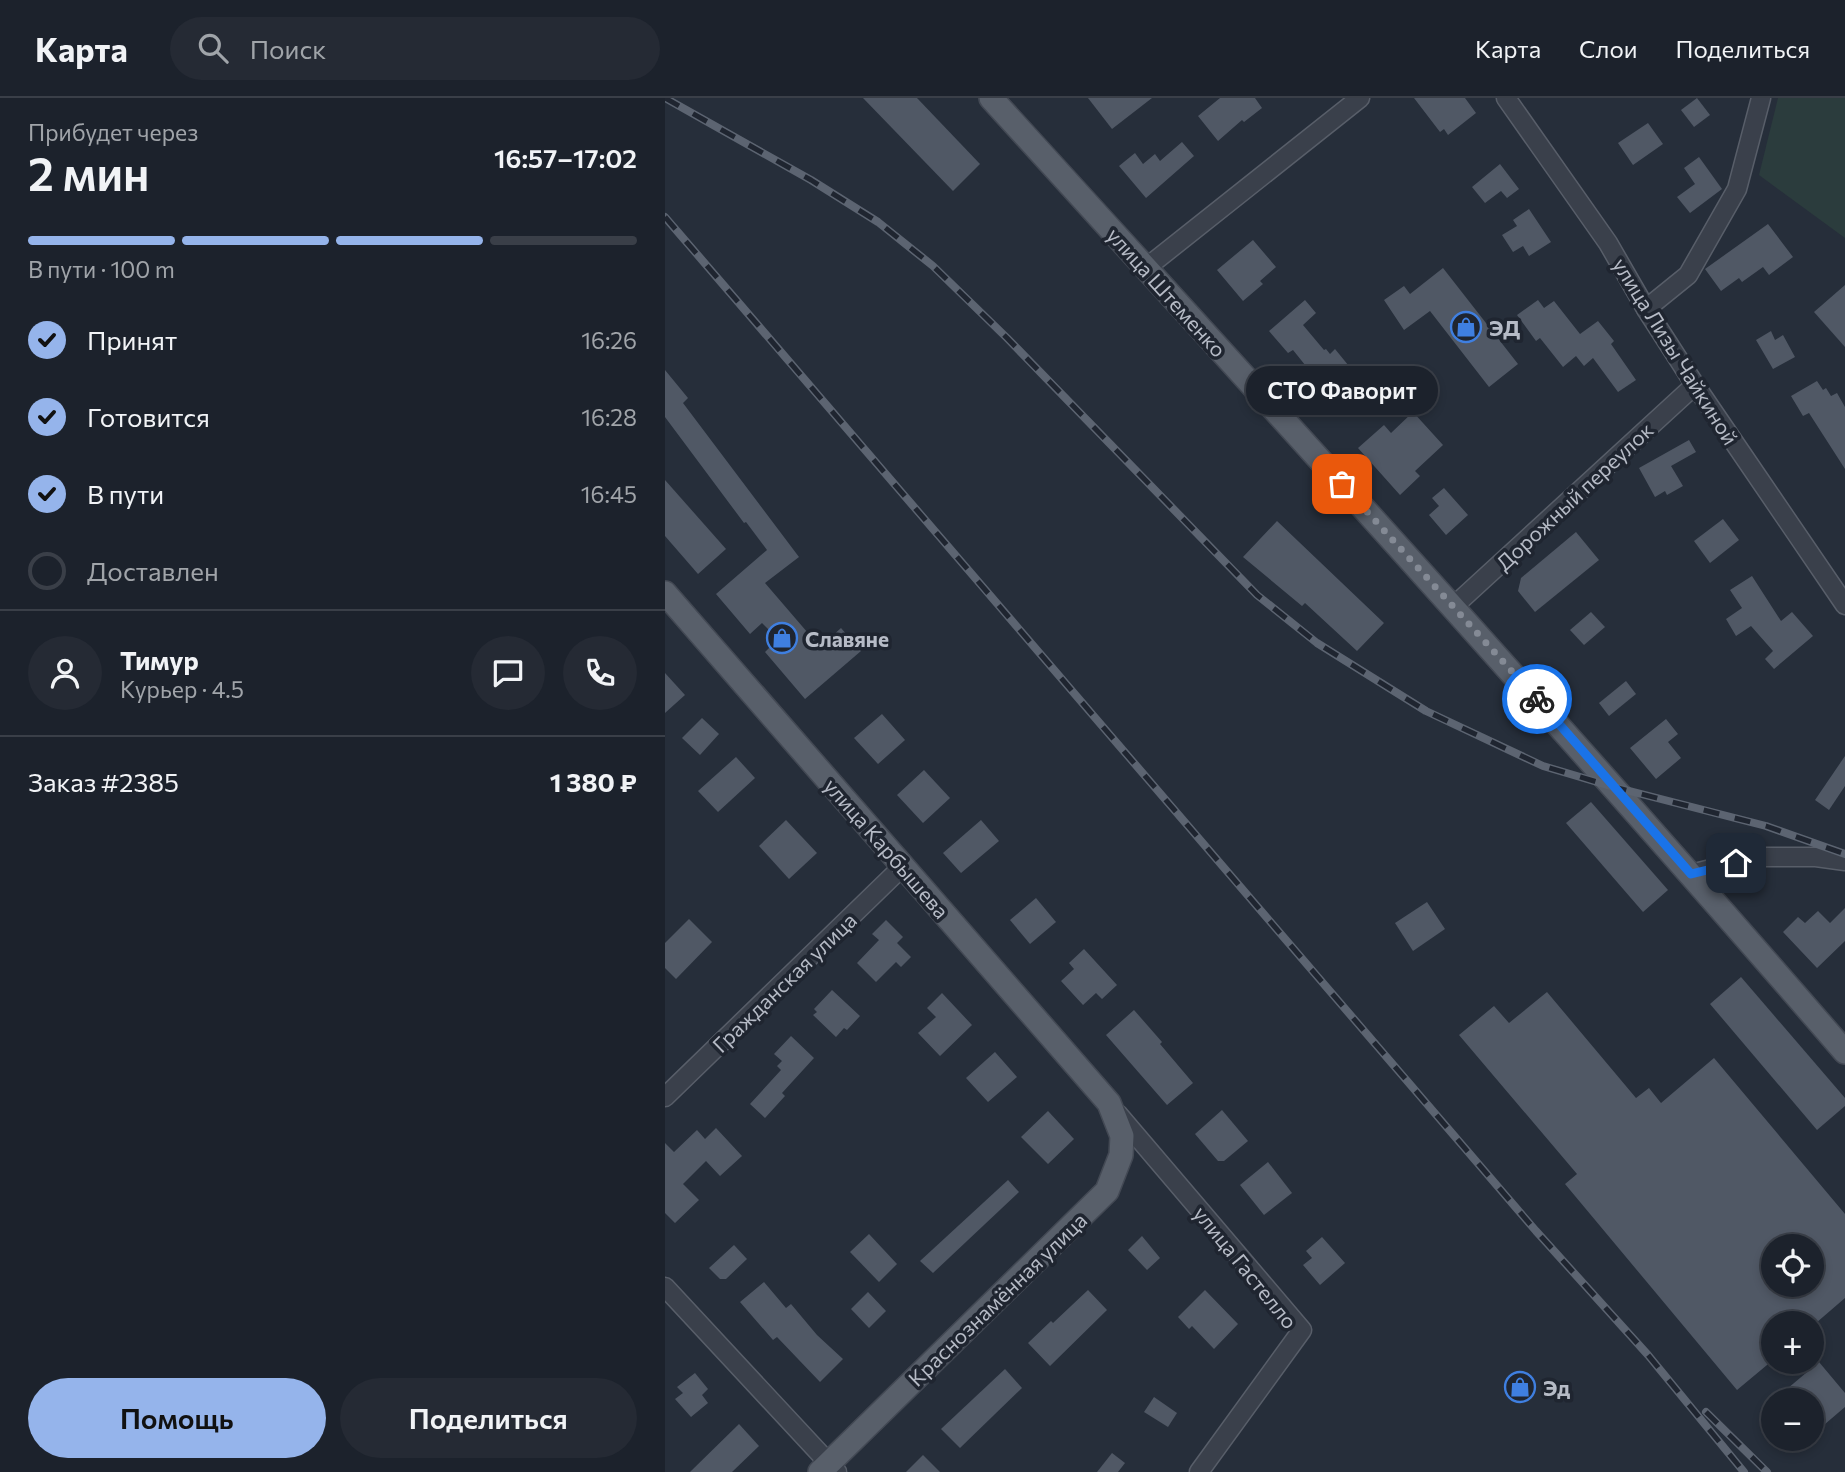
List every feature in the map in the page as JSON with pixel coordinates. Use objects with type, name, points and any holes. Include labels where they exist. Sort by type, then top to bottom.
[{"type":"main road","name":"улица Штеменко","points":[[991,98],[1454,606],[1845,1052]]},
{"type":"main road","name":"улица Карбышева","points":[[666,598],[1109,1103]]},
{"type":"main road","name":"Краснознамённая улица","points":[[829,1469],[1107,1191],[1121,1155],[1122,1136],[1109,1103]]},
{"type":"street","points":[[1146,268],[1360,98]]},
{"type":"street","name":"улица Лизы Чайкиной","points":[[1506,98],[1608,243],[1695,385],[1845,605]]},
{"type":"street","points":[[1646,309],[1688,275],[1737,189],[1761,98]]},
{"type":"street","name":"Дорожный переулок","points":[[1454,606],[1695,385]]},
{"type":"street","points":[[1691,874],[1759,857],[1816,857],[1845,862]]},
{"type":"street","name":"Гражданская улица","points":[[665,1097],[902,867]]},
{"type":"street","name":"улица Гастелло","points":[[1109,1103],[1302,1329],[1199,1472]]},
{"type":"street","points":[[665,1287],[829,1469]]},
{"type":"shaded area","points":[[1778,98],[1845,98],[1845,238],[1759,175]]},
{"type":"building","points":[[863,98],[917,98],[980,164],[953,191]]},
{"type":"building","points":[[1088,98],[1152,98],[1112,129]]},
{"type":"building","points":[[1220,98],[1255,98],[1262,108],[1244,122],[1242,120],[1218,141],[1198,116]]},
{"type":"building","points":[[1414,98],[1465,98],[1476,113],[1448,135],[1444,129],[1440,132]]},
{"type":"building","points":[[1697,98],[1710,115],[1694,127],[1681,110]]},
{"type":"building","points":[[1648,123],[1663,144],[1633,165],[1618,143]]},
{"type":"building","points":[[1182,142],[1194,156],[1146,198],[1119,166],[1135,153],[1143,164],[1155,154],[1160,161]]},
{"type":"building","points":[[1699,157],[1722,189],[1690,213],[1677,197],[1695,184],[1684,168]]},
{"type":"building","points":[[1500,164],[1519,189],[1507,198],[1501,191],[1485,203],[1472,187]]},
{"type":"building","points":[[1529,209],[1551,242],[1529,256],[1523,246],[1513,252],[1502,235],[1517,226],[1513,220]]},
{"type":"building","points":[[1768,224],[1793,257],[1769,275],[1763,267],[1742,282],[1739,278],[1721,291],[1705,269]]},
{"type":"building","points":[[1253,240],[1276,267],[1260,281],[1263,284],[1243,301],[1217,270]]},
{"type":"building","name":"ЭД","points":[[1443,268],[1518,364],[1489,387],[1430,311],[1404,330],[1384,300],[1404,286],[1410,294]]},
{"type":"building","points":[[1845,285],[1845,347],[1814,312]]},
{"type":"building","points":[[1305,300],[1316,313],[1303,325],[1324,350],[1330,354],[1335,349],[1353,371],[1347,376],[1350,380],[1330,396],[1293,350],[1288,353],[1269,331]]},
{"type":"building","points":[[1538,300],[1544,308],[1554,301],[1580,334],[1598,321],[1614,341],[1611,344],[1636,380],[1618,392],[1593,358],[1584,366],[1576,356],[1563,367],[1540,338],[1536,341],[1517,315]]},
{"type":"building","points":[[1771,331],[1775,340],[1783,335],[1795,357],[1773,369],[1756,340]]},
{"type":"building","points":[[665,370],[688,398],[683,403],[799,557],[765,583],[820,647],[841,628],[861,651],[805,699],[765,652],[778,639],[762,623],[750,634],[716,594],[767,550],[665,417]]},
{"type":"building","points":[[1817,381],[1831,396],[1837,393],[1845,407],[1845,469],[1809,413],[1803,416],[1791,396]]},
{"type":"building","points":[[1413,412],[1443,445],[1415,471],[1420,476],[1400,495],[1358,448],[1384,425],[1391,433]]},
{"type":"building","points":[[1689,440],[1696,452],[1671,466],[1683,486],[1667,495],[1665,491],[1655,497],[1639,468]]},
{"type":"building","points":[[665,480],[726,549],[698,574],[665,536]]},
{"type":"building","points":[[1444,488],[1468,515],[1446,535],[1429,515],[1439,506],[1432,498]]},
{"type":"building","points":[[1723,519],[1739,540],[1710,563],[1694,541]]},
{"type":"building","points":[[1277,521],[1384,623],[1357,651],[1305,603],[1302,606],[1243,557]]},
{"type":"building","points":[[1576,532],[1599,560],[1535,612],[1518,591],[1521,578]]},
{"type":"building","points":[[1752,576],[1781,621],[1792,612],[1813,636],[1774,669],[1765,659],[1773,651],[1751,626],[1736,636],[1726,619],[1742,608],[1730,590]]},
{"type":"building","points":[[1591,612],[1605,627],[1584,645],[1570,630]]},
{"type":"building","points":[[665,673],[685,695],[665,713]]},
{"type":"building","points":[[1626,681],[1636,694],[1609,716],[1599,703]]},
{"type":"building","points":[[882,714],[905,740],[878,764],[854,738]]},
{"type":"building","points":[[702,718],[719,734],[700,755],[682,738]]},
{"type":"building","points":[[1666,719],[1678,734],[1668,742],[1681,758],[1656,779],[1630,748]]},
{"type":"building","points":[[1845,756],[1845,786],[1829,810],[1815,800]]},
{"type":"building","points":[[736,757],[755,778],[718,812],[698,791]]},
{"type":"building","points":[[924,770],[950,798],[923,823],[897,795]]},
{"type":"building","points":[[1591,802],[1668,890],[1643,912],[1566,823]]},
{"type":"building","points":[[786,820],[817,853],[789,879],[759,846]]},
{"type":"building","points":[[981,820],[999,841],[961,873],[943,853]]},
{"type":"building","points":[[1036,898],[1056,922],[1030,944],[1010,920]]},
{"type":"building","points":[[1427,902],[1445,929],[1413,951],[1395,923]]},
{"type":"building","points":[[1845,908],[1845,941],[1817,968],[1783,932],[1798,917],[1805,923],[1818,911],[1830,923]]},
{"type":"building","points":[[689,919],[712,942],[676,979],[665,968],[665,943]]},
{"type":"building","points":[[886,920],[903,937],[897,943],[911,957],[901,967],[896,962],[876,982],[857,963],[879,940],[872,934]]},
{"type":"building","points":[[1084,949],[1117,985],[1102,999],[1096,993],[1083,1005],[1061,981],[1074,969],[1069,963]]},
{"type":"building","points":[[1741,977],[1845,1098],[1845,1106],[1817,1130],[1710,1004]]},
{"type":"building","points":[[832,990],[860,1016],[836,1037],[813,1015],[817,1012],[814,1009]]},
{"type":"building","points":[[1547,992],[1636,1098],[1649,1088],[1661,1103],[1714,1058],[1845,1214],[1845,1298],[1824,1316],[1824,1311],[1761,1311],[1761,1370],[1737,1390],[1565,1184],[1577,1174],[1459,1035],[1494,1006],[1509,1023]]},
{"type":"building","points":[[942,993],[972,1025],[940,1056],[918,1033],[936,1017],[927,1008]]},
{"type":"building","points":[[1134,1010],[1193,1083],[1167,1105],[1106,1035]]},
{"type":"building","points":[[791,1036],[814,1058],[782,1093],[785,1096],[765,1118],[750,1104],[781,1070],[777,1066],[782,1061],[774,1054]]},
{"type":"building","points":[[995,1052],[1017,1077],[988,1102],[966,1078]]},
{"type":"building","points":[[1222,1110],[1248,1141],[1224,1161],[1218,1161],[1195,1134]]},
{"type":"building","points":[[1048,1111],[1074,1139],[1048,1164],[1021,1137]]},
{"type":"building","points":[[716,1128],[742,1156],[720,1176],[706,1161],[683,1184],[699,1200],[675,1223],[665,1213],[665,1143],[674,1152],[697,1130],[705,1139]]},
{"type":"building","points":[[1268,1162],[1292,1193],[1264,1215],[1240,1185]]},
{"type":"building","points":[[1008,1180],[1019,1192],[933,1273],[920,1261]]},
{"type":"building","points":[[869,1234],[897,1264],[879,1282],[850,1252]]},
{"type":"building","points":[[1142,1236],[1160,1258],[1147,1270],[1128,1250]]},
{"type":"building","points":[[1322,1237],[1345,1263],[1320,1285],[1303,1265],[1312,1258],[1306,1251]]},
{"type":"building","points":[[734,1245],[747,1259],[726,1279],[720,1279],[709,1268]]},
{"type":"building","points":[[764,1282],[786,1308],[791,1304],[817,1335],[843,1359],[820,1382],[777,1337],[773,1340],[740,1302]]},
{"type":"building","points":[[1088,1290],[1107,1310],[1050,1366],[1028,1343]]},
{"type":"building","points":[[1205,1290],[1238,1324],[1214,1349],[1192,1326],[1189,1329],[1178,1317]]},
{"type":"building","points":[[868,1292],[886,1311],[869,1328],[851,1309]]},
{"type":"building","points":[[1824,1368],[1845,1393],[1845,1407],[1824,1425],[1824,1388],[1788,1388],[1805,1374],[1824,1374]]},
{"type":"building","points":[[1005,1369],[1022,1388],[960,1448],[941,1429]]},
{"type":"building","points":[[695,1373],[708,1389],[702,1395],[708,1403],[691,1417],[675,1399],[683,1393],[677,1387]]},
{"type":"building","points":[[1154,1397],[1177,1413],[1168,1427],[1144,1412]]},
{"type":"building","points":[[739,1424],[759,1446],[732,1472],[690,1472]]},
{"type":"building","points":[[1112,1453],[1125,1463],[1118,1472],[1097,1472]]},
{"type":"building","points":[[923,1455],[940,1472],[906,1472]]},
{"type":"railway","points":[[665,98],[811,180],[878,222],[933,266],[1007,338],[1257,595],[1317,643],[1426,711],[1543,766],[1766,826],[1845,854]]},
{"type":"railway","points":[[665,217],[1536,1231],[1648,1355],[1744,1472]]},
{"type":"railway","points":[[1706,1412],[1767,1472]]},
{"type":"way so far","points":[[1342,484],[1537,699]]},
{"type":"place","name":"ЭД","points":[[1466,327]]},
{"type":"place","name":"СТО Фаворит","points":[[1342,484]]},
{"type":"place","name":"Славяне","points":[[782,638]]},
{"type":"place","name":"Эд","points":[[1520,1387]]},
{"type":"route","points":[[1537,699],[1691,874],[1736,863]]}]
